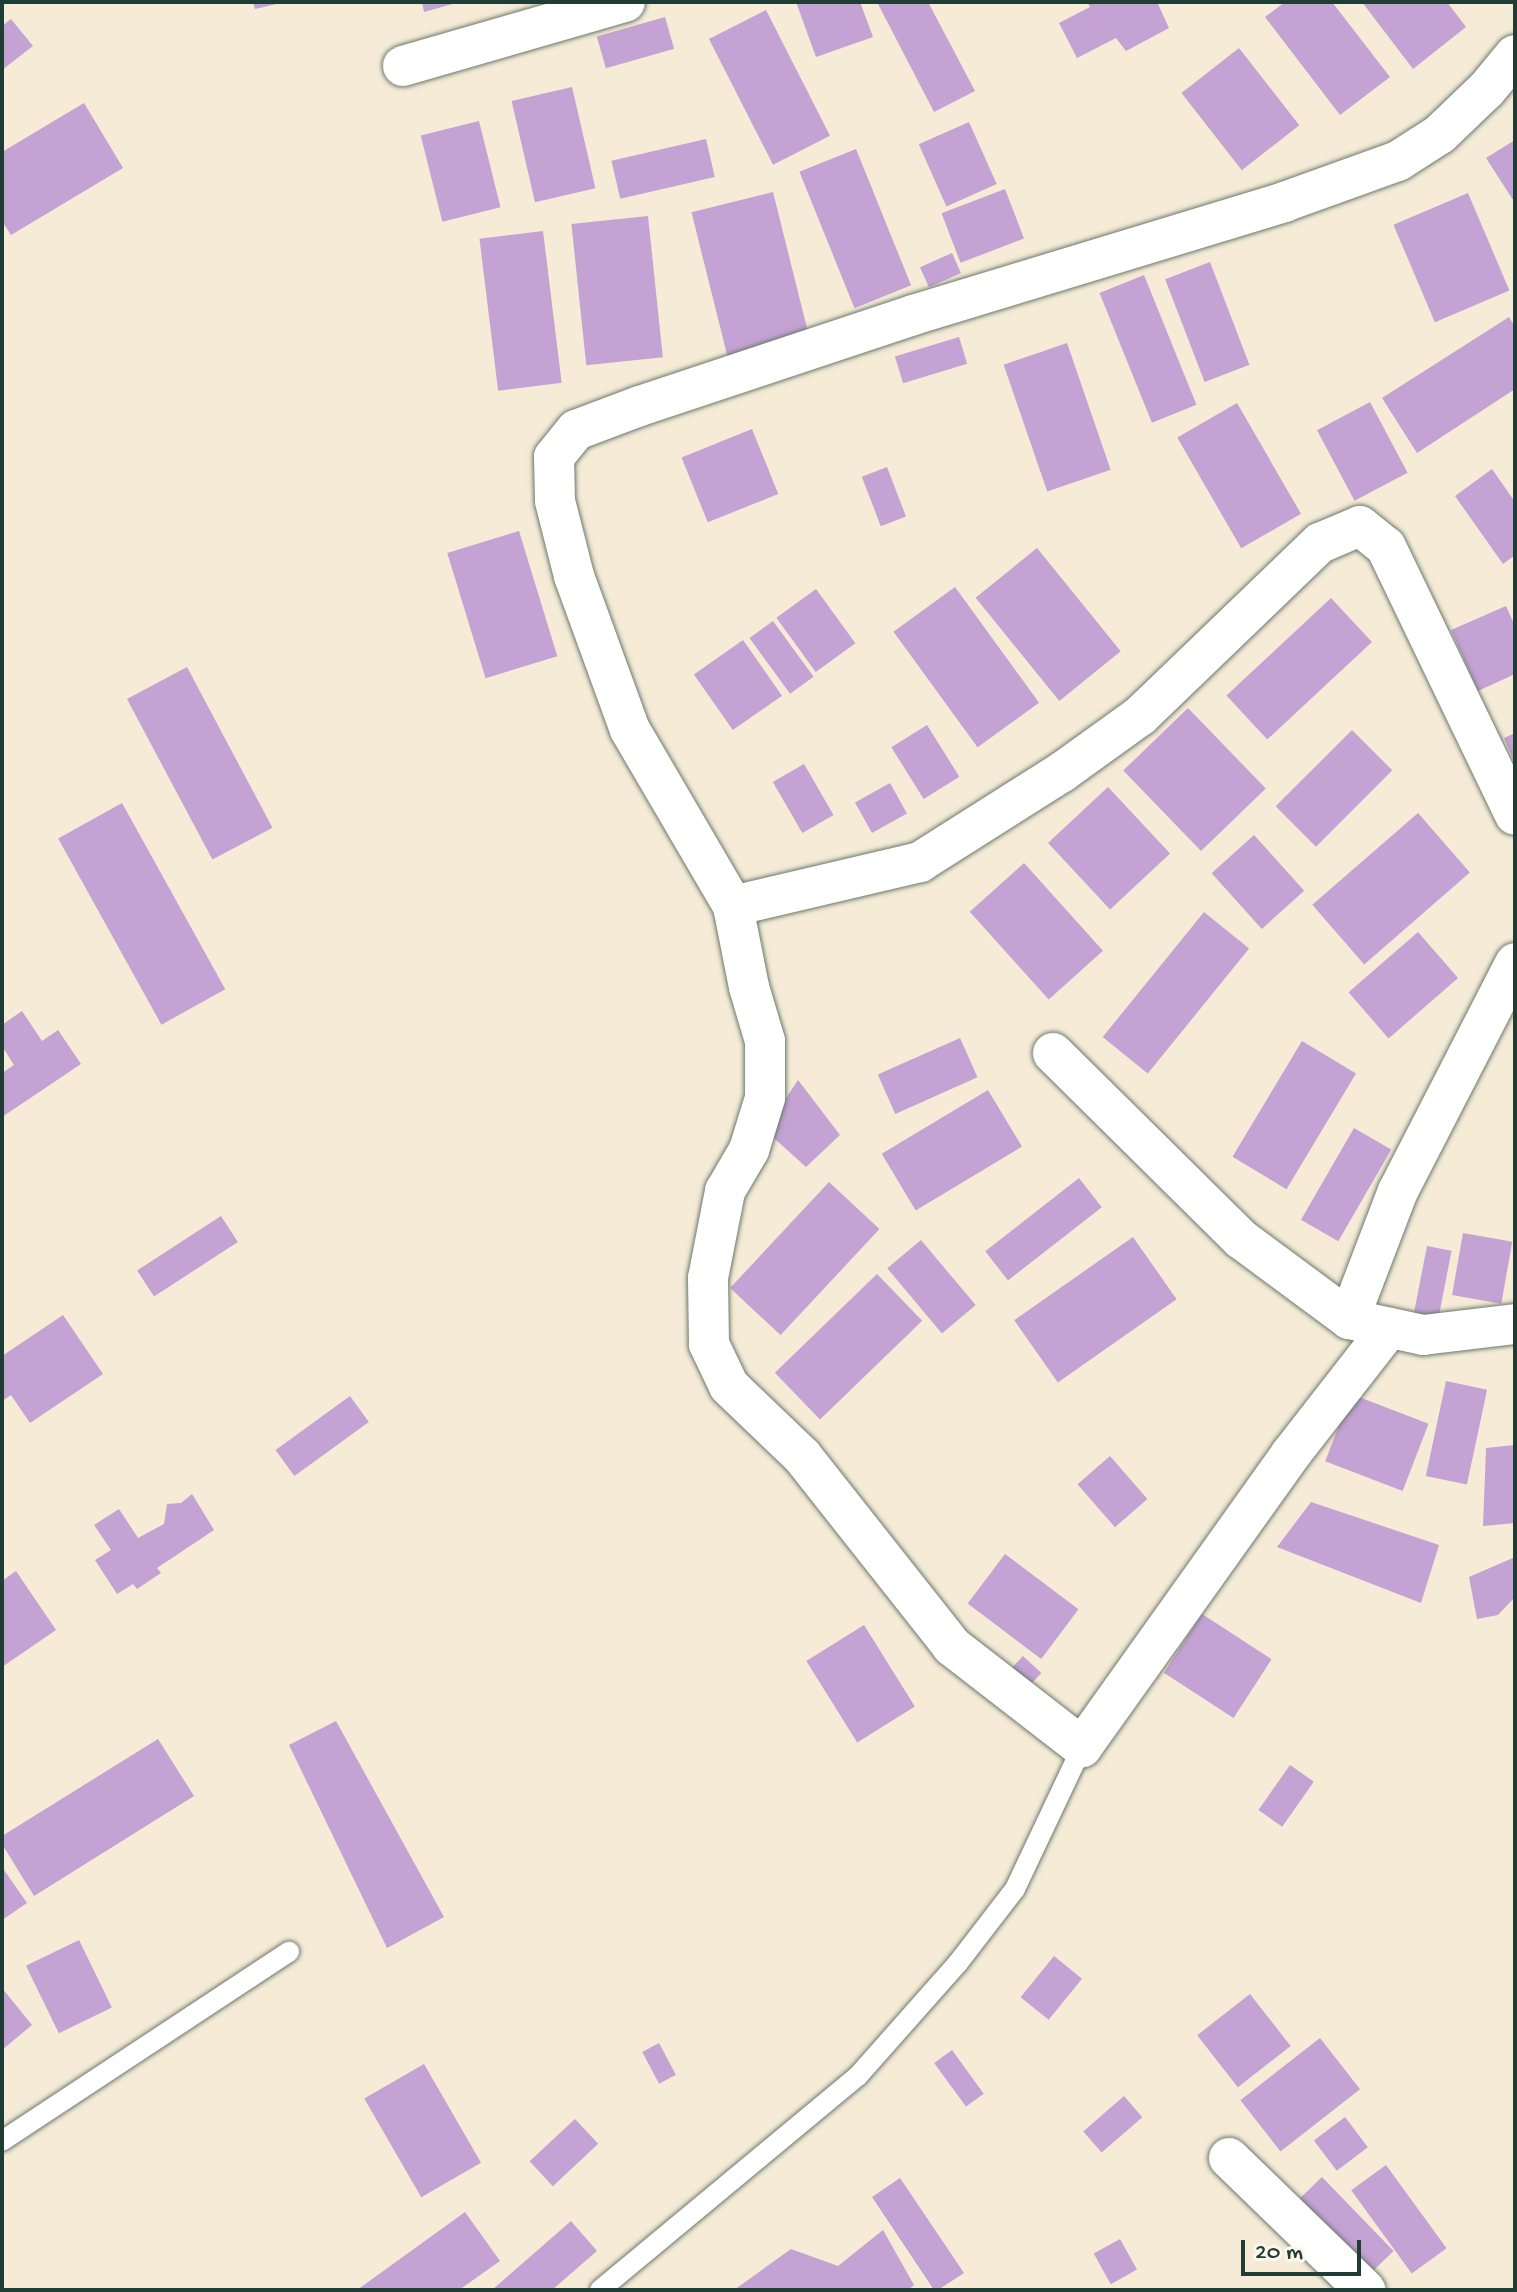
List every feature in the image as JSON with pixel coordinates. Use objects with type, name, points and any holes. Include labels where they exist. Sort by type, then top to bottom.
[{"type":"street","points":[[403,66],[625,2]]},
{"type":"street","points":[[1389,1328],[1291,1454],[1082,1747],[952,1646],[803,1457],[729,1386],[709,1344],[708,1278],[725,1191],[749,1150],[765,1098],[765,1041],[749,987],[733,906],[630,730],[574,576],[555,501],[554,457],[576,430],[913,315],[1362,176],[1398,161],[1440,134],[1487,89],[1515,55]]},
{"type":"street","points":[[733,906],[920,862],[1062,772],[1140,716],[1320,543],[1360,526],[1386,547],[1515,815]]},
{"type":"street","points":[[1349,1319],[1398,1191],[1515,963]]},
{"type":"street","points":[[1053,1053],[1241,1239],[1349,1319],[1423,1335],[1515,1324]]},
{"type":"street","points":[[1229,2158],[1365,2290]]},
{"type":"lane","points":[[600,2290],[858,2076],[958,1963],[1015,1889],[1082,1747]]},
{"type":"lane","points":[[2,2141],[289,1952]]},
{"type":"building","points":[[253,2],[281,2],[281,3],[255,9]]},
{"type":"building","points":[[422,2],[456,2],[456,3],[424,12]]},
{"type":"building","points":[[796,2],[860,2],[873,37],[816,57]]},
{"type":"building","points":[[877,2],[928,2],[975,91],[934,112]]},
{"type":"building","points":[[1087,2],[1157,2],[1169,28],[1126,51],[1116,38],[1077,58],[1059,23],[1090,7]]},
{"type":"building","points":[[1285,2],[1332,2],[1390,77],[1340,115],[1265,17]]},
{"type":"building","points":[[1362,2],[1447,2],[1466,27],[1413,69]]},
{"type":"building","points":[[766,10],[830,136],[773,165],[709,39]]},
{"type":"building","points":[[665,17],[674,49],[606,68],[597,37]]},
{"type":"building","points":[[11,19],[33,46],[2,70],[2,26]]},
{"type":"building","points":[[1239,48],[1299,125],[1242,170],[1181,93]]},
{"type":"building","points":[[572,87],[595,188],[535,202],[512,101]]},
{"type":"building","points":[[84,103],[123,168],[11,235],[2,221],[2,152]]},
{"type":"building","points":[[479,121],[501,207],[442,222],[421,136]]},
{"type":"building","points":[[969,122],[997,184],[946,206],[919,144]]},
{"type":"building","points":[[706,139],[715,177],[620,199],[611,161]]},
{"type":"building","points":[[1515,140],[1515,203],[1486,158]]},
{"type":"building","points":[[856,149],[911,285],[855,308],[799,172]]},
{"type":"building","points":[[1005,189],[1024,238],[961,263],[942,213]]},
{"type":"building","points":[[773,192],[809,338],[728,358],[691,212]]},
{"type":"building","points":[[1468,193],[1509,291],[1435,322],[1393,225]]},
{"type":"building","points":[[648,216],[663,357],[586,365],[571,224]]},
{"type":"building","points":[[543,231],[562,383],[498,391],[479,239]]},
{"type":"building","points":[[952,253],[961,273],[929,287],[920,267]]},
{"type":"building","points":[[1210,262],[1249,365],[1205,382],[1165,279]]},
{"type":"building","points":[[1144,275],[1196,405],[1152,423],[1099,293]]},
{"type":"building","points":[[1509,317],[1515,327],[1515,389],[1417,453],[1382,398]]},
{"type":"building","points":[[959,337],[967,364],[903,383],[895,357]]},
{"type":"building","points":[[1067,343],[1111,470],[1047,492],[1004,365]]},
{"type":"building","points":[[1370,402],[1408,473],[1355,501],[1317,430]]},
{"type":"building","points":[[1237,403],[1301,514],[1241,548],[1177,438]]},
{"type":"building","points":[[752,429],[778,494],[708,522],[682,457]]},
{"type":"building","points":[[887,467],[906,516],[881,526],[862,477]]},
{"type":"building","points":[[1492,469],[1515,502],[1515,555],[1503,564],[1455,496]]},
{"type":"building","points":[[519,531],[557,656],[486,678],[447,553]]},
{"type":"building","points":[[1037,548],[1121,651],[1059,701],[976,598]]},
{"type":"building","points":[[955,587],[1039,703],[978,747],[894,632]]},
{"type":"building","points":[[816,589],[855,643],[816,672],[776,618]]},
{"type":"building","points":[[1331,598],[1372,642],[1267,739],[1226,696]]},
{"type":"building","points":[[1506,606],[1515,626],[1515,674],[1478,691],[1451,630]]},
{"type":"building","points":[[773,621],[814,677],[790,694],[750,638]]},
{"type":"building","points":[[743,640],[782,696],[733,730],[694,674]]},
{"type":"building","points":[[187,667],[272,828],[212,860],[127,699]]},
{"type":"building","points":[[1188,708],[1266,789],[1201,851],[1123,771]]},
{"type":"building","points":[[927,725],[959,777],[924,799],[891,747]]},
{"type":"building","points":[[1352,730],[1392,770],[1316,847],[1276,806]]},
{"type":"building","points":[[1515,733],[1515,764],[1504,738]]},
{"type":"building","points":[[804,764],[834,815],[802,833],[773,782]]},
{"type":"building","points":[[890,783],[907,814],[872,833],[855,802]]},
{"type":"building","points":[[1108,787],[1170,854],[1110,909],[1048,843]]},
{"type":"building","points":[[122,803],[225,989],[161,1025],[58,838]]},
{"type":"building","points":[[1418,813],[1470,873],[1364,964],[1312,905]]},
{"type":"building","points":[[1254,835],[1304,891],[1262,929],[1212,873]]},
{"type":"building","points":[[1024,863],[1103,951],[1049,1000],[970,912]]},
{"type":"building","points":[[1204,912],[1249,949],[1148,1074],[1103,1037]]},
{"type":"building","points":[[1418,932],[1458,978],[1389,1038],[1349,992]]},
{"type":"building","points":[[22,1011],[42,1041],[58,1030],[81,1064],[2,1117],[2,1073],[14,1065],[2,1046],[2,1025]]},
{"type":"building","points":[[960,1038],[977,1077],[895,1114],[878,1075]]},
{"type":"building","points":[[1302,1041],[1356,1073],[1286,1189],[1232,1157]]},
{"type":"building","points":[[798,1080],[840,1135],[806,1167],[765,1130]]},
{"type":"building","points":[[988,1090],[1022,1147],[916,1210],[882,1154]]},
{"type":"building","points":[[1354,1128],[1391,1150],[1338,1241],[1301,1220]]},
{"type":"building","points":[[1079,1178],[1102,1207],[1008,1280],[985,1251]]},
{"type":"building","points":[[829,1182],[879,1229],[781,1335],[730,1288]]},
{"type":"building","points":[[221,1216],[238,1242],[154,1296],[137,1270]]},
{"type":"building","points":[[1463,1233],[1512,1242],[1501,1304],[1452,1295]]},
{"type":"building","points":[[1133,1237],[1177,1299],[1058,1382],[1014,1320]]},
{"type":"building","points":[[921,1240],[976,1305],[942,1333],[887,1268]]},
{"type":"building","points":[[1427,1246],[1452,1251],[1438,1321],[1413,1317]]},
{"type":"building","points":[[877,1274],[922,1321],[820,1419],[775,1373]]},
{"type":"building","points":[[63,1315],[103,1374],[30,1423],[11,1395],[2,1401],[2,1356]]},
{"type":"building","points":[[1446,1381],[1487,1390],[1467,1485],[1426,1476]]},
{"type":"building","points":[[1351,1394],[1428,1424],[1403,1491],[1325,1461]]},
{"type":"building","points":[[350,1396],[369,1422],[294,1476],[276,1450]]},
{"type":"building","points":[[1515,1445],[1515,1523],[1483,1526],[1486,1448]]},
{"type":"building","points":[[1110,1456],[1147,1499],[1115,1527],[1078,1484]]},
{"type":"building","points":[[192,1494],[214,1530],[157,1568],[161,1573],[137,1589],[133,1584],[117,1594],[95,1560],[111,1550],[94,1525],[119,1509],[138,1538],[164,1524],[167,1504],[181,1503]]},
{"type":"building","points":[[1311,1502],[1439,1545],[1421,1603],[1277,1547]]},
{"type":"building","points":[[1005,1554],[1078,1609],[1041,1659],[968,1604]]},
{"type":"building","points":[[1515,1557],[1515,1597],[1498,1615],[1477,1619],[1469,1577]]},
{"type":"building","points":[[16,1571],[56,1630],[2,1667],[2,1581]]},
{"type":"building","points":[[1202,1614],[1272,1659],[1233,1718],[1164,1673]]},
{"type":"building","points":[[864,1625],[915,1706],[857,1742],[806,1661]]},
{"type":"building","points":[[1023,1656],[1041,1673],[1026,1690],[1007,1673]]},
{"type":"building","points":[[336,1721],[444,1917],[387,1948],[289,1745]]},
{"type":"building","points":[[158,1739],[194,1796],[34,1896],[2,1844],[2,1836]]},
{"type":"building","points":[[1290,1765],[1314,1782],[1282,1827],[1258,1810]]},
{"type":"building","points":[[2,1867],[27,1903],[2,1920]]},
{"type":"building","points":[[79,1940],[112,2007],[59,2033],[26,1966]]},
{"type":"building","points":[[1054,1956],[1082,1979],[1049,2020],[1021,1997]]},
{"type":"building","points":[[2,1988],[32,2025],[2,2050]]},
{"type":"building","points":[[1250,1994],[1291,2046],[1238,2087],[1197,2035]]},
{"type":"building","points":[[1320,2038],[1360,2089],[1280,2151],[1240,2100]]},
{"type":"building","points":[[659,2043],[676,2075],[659,2084],[642,2052]]},
{"type":"building","points":[[952,2050],[984,2094],[966,2107],[934,2063]]},
{"type":"building","points":[[424,2064],[481,2163],[421,2197],[364,2098]]},
{"type":"building","points":[[1124,2096],[1142,2117],[1102,2153],[1083,2131]]},
{"type":"building","points":[[1345,2117],[1368,2147],[1337,2171],[1314,2140]]},
{"type":"building","points":[[575,2119],[598,2144],[553,2186],[530,2161]]},
{"type":"building","points":[[1386,2165],[1447,2248],[1412,2274],[1351,2190]]},
{"type":"building","points":[[1322,2177],[1394,2251],[1368,2276],[1296,2202]]},
{"type":"building","points":[[900,2178],[964,2273],[938,2290],[934,2290],[872,2197]]},
{"type":"building","points":[[465,2212],[500,2261],[459,2290],[357,2290]]},
{"type":"building","points":[[571,2221],[597,2251],[552,2290],[492,2290]]},
{"type":"building","points":[[883,2230],[914,2285],[908,2290],[734,2290],[791,2249],[838,2266]]},
{"type":"building","points":[[1120,2239],[1137,2270],[1111,2284],[1094,2254]]}]
